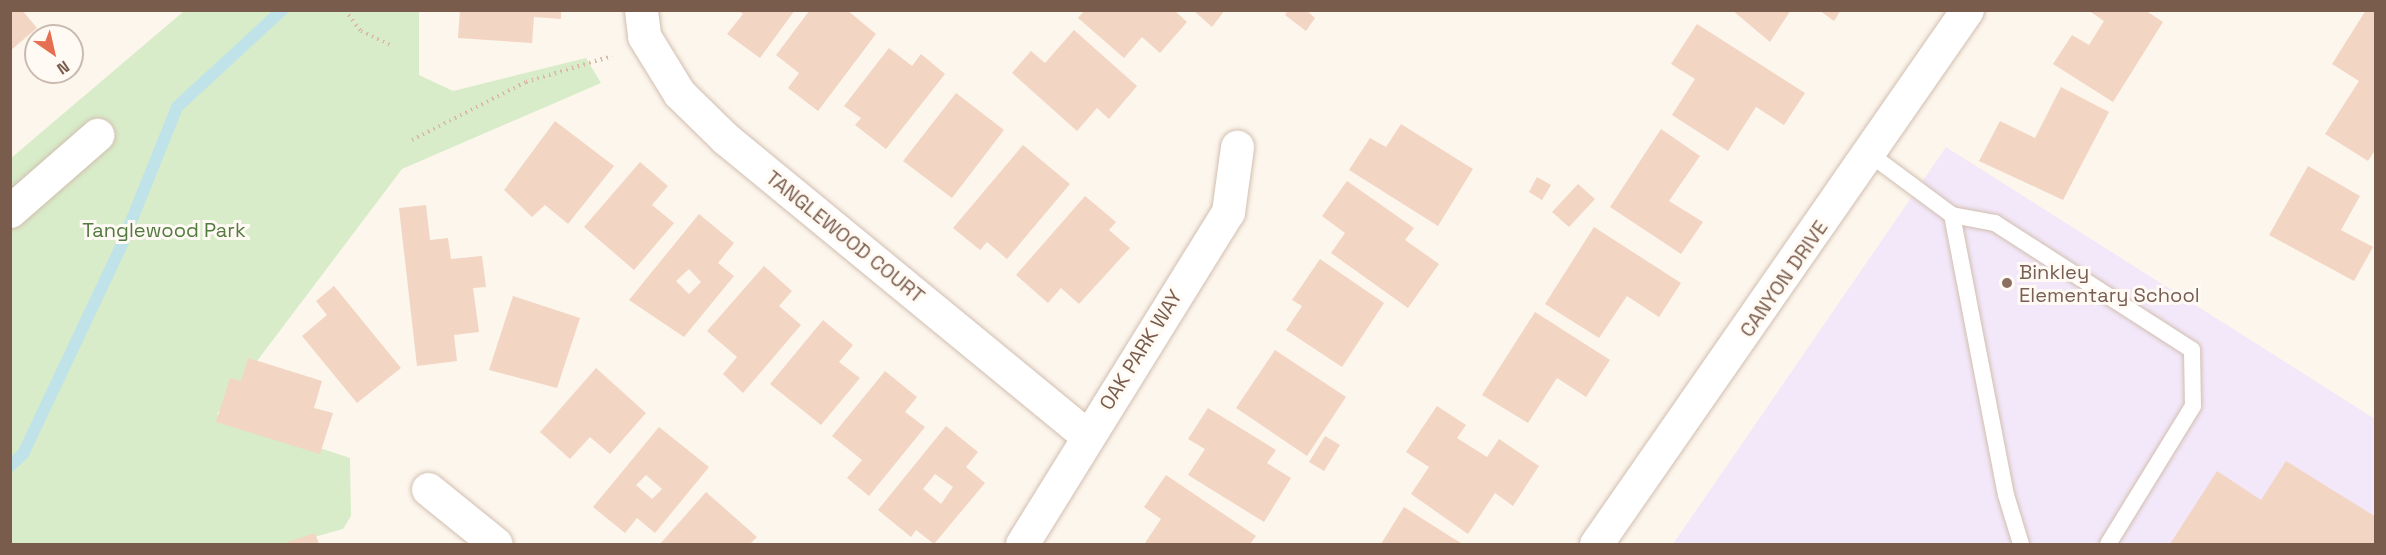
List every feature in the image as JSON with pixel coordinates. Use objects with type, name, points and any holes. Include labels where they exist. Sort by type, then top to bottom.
[{"type":"street","name":"CANYON DRIVE","points":[[1596,544],[1871,155],[1967,10]]},
{"type":"street","name":"TANGLEWOOD COURT","points":[[643,23],[679,93],[726,139],[1087,436]]},
{"type":"street","points":[[10,211],[97,135]]},
{"type":"street","name":"OAK PARK WAY","points":[[1022,544],[1228,212],[1236,147]]},
{"type":"street","points":[[428,489],[496,544]]},
{"type":"lane","points":[[1871,155],[1952,215],[1995,223],[2192,350],[2193,406],[2108,544]]},
{"type":"lane","points":[[1952,215],[2006,495],[2021,544]]},
{"type":"path","points":[[345,10],[361,31],[391,45]]},
{"type":"path","points":[[412,140],[526,82],[604,61],[643,23]]},
{"type":"shaded area","name":"Binkley Elementary School","points":[[1946,147],[2375,419],[2375,544],[1673,544]]},
{"type":"green space","name":"Tanglewood Park","points":[[184,11],[419,11],[419,75],[453,91],[586,58],[601,83],[402,169],[217,414],[350,458],[351,516],[343,529],[289,544],[11,544],[10,159]]},
{"type":"building","points":[[10,10],[22,10],[34,24],[24,24],[24,39],[10,51]]},
{"type":"building","points":[[460,10],[561,10],[561,19],[534,17],[532,43],[458,38]]},
{"type":"building","points":[[738,10],[795,10],[760,58],[727,34],[743,14]]},
{"type":"building","points":[[810,10],[847,10],[876,34],[818,111],[788,88],[799,73],[776,55]]},
{"type":"building","points":[[1085,10],[1174,10],[1187,22],[1160,53],[1142,37],[1124,58],[1078,18]]},
{"type":"building","points":[[1193,10],[1225,10],[1212,27]]},
{"type":"building","points":[[1288,10],[1306,10],[1315,18],[1306,31],[1285,15]]},
{"type":"building","points":[[1732,10],[1791,10],[1770,42]]},
{"type":"building","points":[[1819,10],[1841,10],[1834,21]]},
{"type":"building","points":[[2088,10],[2145,10],[2163,22],[2113,102],[2053,64],[2072,35],[2089,45],[2104,21]]},
{"type":"building","points":[[2366,10],[2376,10],[2376,149],[2368,161],[2325,134],[2359,81],[2332,64]]},
{"type":"building","points":[[1697,24],[1805,93],[1784,125],[1756,107],[1728,151],[1672,115],[1695,79],[1671,64]]},
{"type":"building","points":[[1074,30],[1137,86],[1109,119],[1097,108],[1077,131],[1012,73],[1031,51],[1045,63]]},
{"type":"building","points":[[889,48],[912,66],[921,54],[945,74],[886,149],[855,125],[861,118],[844,106]]},
{"type":"building","points":[[2061,87],[2109,112],[2063,200],[1979,161],[2000,121],[2035,138]]},
{"type":"building","points":[[956,93],[1004,130],[952,198],[903,161]]},
{"type":"building","points":[[555,121],[614,166],[568,224],[545,205],[532,217],[504,190]]},
{"type":"building","points":[[1401,124],[1473,169],[1438,226],[1349,170],[1370,138],[1386,147]]},
{"type":"building","points":[[1661,129],[1700,156],[1669,201],[1703,222],[1681,254],[1610,207]]},
{"type":"building","points":[[1023,145],[1070,184],[1007,259],[987,242],[980,250],[953,228]]},
{"type":"building","points":[[640,162],[668,186],[652,205],[674,223],[634,270],[584,227]]},
{"type":"building","points":[[2308,166],[2360,196],[2341,230],[2373,247],[2354,281],[2269,235]]},
{"type":"building","points":[[1537,177],[1551,185],[1542,200],[1529,192]]},
{"type":"building","points":[[1347,181],[1414,228],[1405,240],[1439,264],[1408,308],[1331,253],[1345,233],[1322,216]]},
{"type":"building","points":[[1578,184],[1595,199],[1569,227],[1552,212]]},
{"type":"building","points":[[1085,196],[1116,222],[1109,230],[1130,248],[1079,304],[1061,288],[1048,303],[1016,275]]},
{"type":"building","points":[[426,205],[430,240],[448,238],[451,259],[482,256],[486,287],[473,288],[479,332],[454,335],[457,361],[417,366],[399,208]]},
{"type":"building","points":[[699,214],[734,243],[718,263],[734,276],[684,337],[629,300]],"holes":[[[689,269],[701,282],[689,294],[676,281]]]},
{"type":"building","points":[[1594,227],[1681,283],[1659,317],[1627,296],[1599,338],[1545,304]]},
{"type":"building","points":[[1320,259],[1384,303],[1342,367],[1286,330],[1302,306],[1292,300]]},
{"type":"building","points":[[764,266],[792,291],[779,306],[801,325],[743,393],[723,374],[737,357],[707,331]]},
{"type":"building","points":[[334,286],[401,368],[357,403],[302,336],[327,315],[316,301]]},
{"type":"building","points":[[513,296],[580,318],[557,388],[489,370]]},
{"type":"building","points":[[1535,312],[1610,360],[1586,397],[1557,378],[1528,423],[1482,395]]},
{"type":"building","points":[[823,320],[853,345],[839,362],[860,378],[821,425],[770,384]]},
{"type":"building","points":[[1275,350],[1346,397],[1307,456],[1236,408]]},
{"type":"building","points":[[248,358],[322,381],[314,408],[333,413],[320,454],[216,422],[230,378],[241,381]]},
{"type":"building","points":[[596,368],[646,413],[610,454],[590,437],[570,459],[540,432]]},
{"type":"building","points":[[885,371],[917,397],[905,412],[925,427],[869,496],[847,478],[862,460],[832,436]]},
{"type":"building","points":[[1437,406],[1466,425],[1457,438],[1487,457],[1499,439],[1539,466],[1513,506],[1495,493],[1468,534],[1411,494],[1429,467],[1406,452]]},
{"type":"building","points":[[1208,408],[1276,450],[1267,463],[1291,478],[1264,522],[1188,475],[1205,449],[1188,439]]},
{"type":"building","points":[[946,426],[978,452],[966,467],[985,483],[934,544],[916,530],[911,537],[878,510]],"holes":[[[935,474],[953,487],[941,504],[923,489]]]},
{"type":"building","points":[[659,427],[709,467],[655,533],[637,518],[625,533],[593,507]],"holes":[[[646,475],[662,489],[652,499],[636,485]]]},
{"type":"building","points":[[1325,436],[1340,445],[1324,471],[1309,462]]},
{"type":"building","points":[[2286,461],[2376,517],[2376,544],[2170,544],[2217,471],[2261,500]]},
{"type":"building","points":[[1166,475],[1256,536],[1250,544],[1145,543],[1161,519],[1144,507]]},
{"type":"building","points":[[706,492],[757,537],[750,544],[660,544]]},
{"type":"building","points":[[1404,507],[1451,537],[1463,544],[1381,544]]},
{"type":"building","points":[[315,533],[319,544],[282,544]]},
{"type":"waterway","points":[[10,466],[23,454],[120,249],[177,107],[282,10]]},
{"type":"place","name":"Binkley Elementary School","points":[[2007,283]]}]
